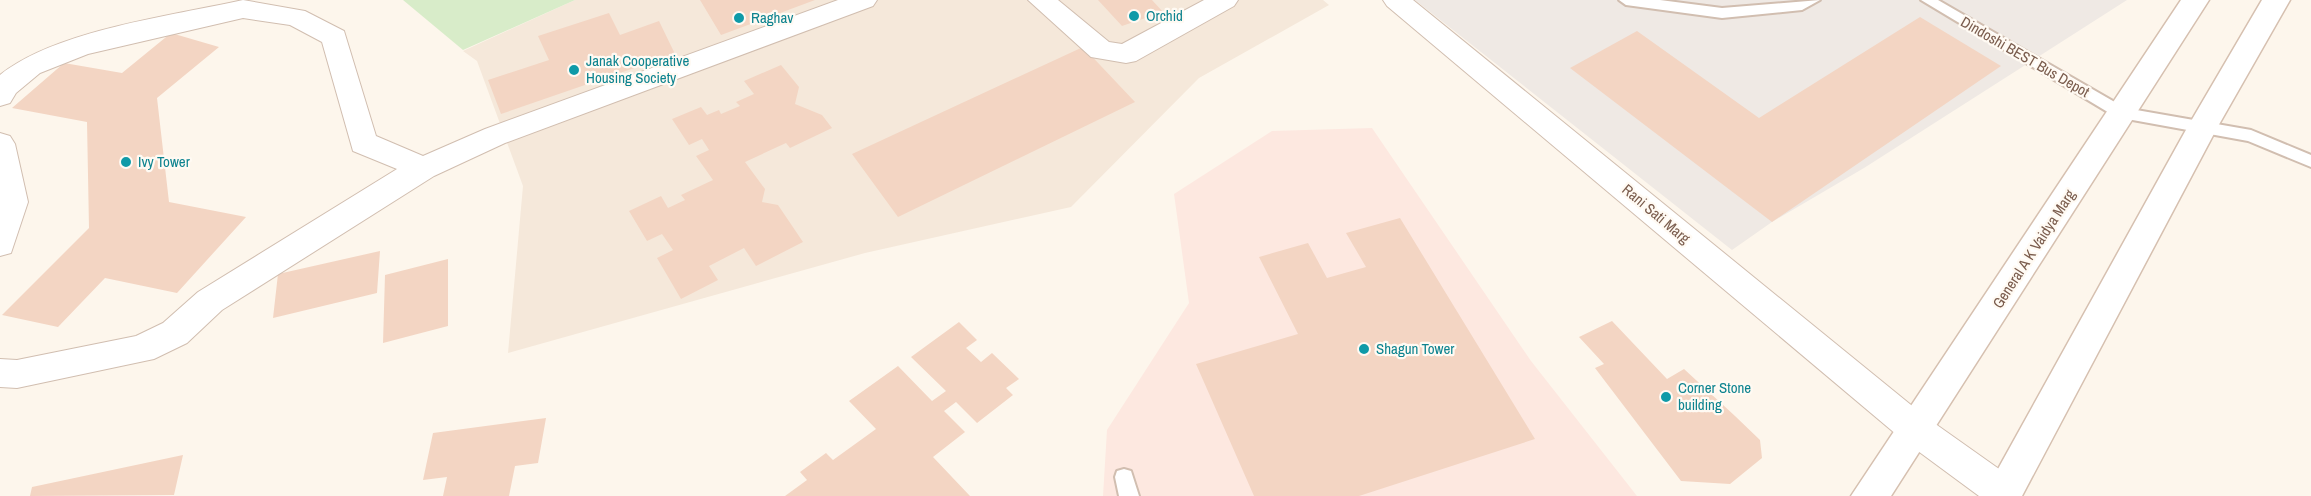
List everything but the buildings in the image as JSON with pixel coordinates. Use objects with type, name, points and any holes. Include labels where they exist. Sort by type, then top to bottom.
[{"type":"main road","name":"General A K Vaidya Marg","points":[[1870,496],[2195,0]]},
{"type":"main road","points":[[2002,495],[2202,128],[2276,0]]},
{"type":"street","points":[[0,373],[17,374],[142,349],[176,333],[210,301],[423,168],[495,136],[864,0]]},
{"type":"street","points":[[1041,0],[1101,50],[1126,54],[1225,0]]},
{"type":"street","name":"Rani Sati Marg","points":[[1396,0],[1915,429],[2002,495]]},
{"type":"street","points":[[0,96],[4,87],[30,66],[81,46],[243,9],[296,17],[334,37],[363,143],[423,168]]},
{"type":"street","points":[[0,144],[13,202],[0,244]]},
{"type":"lane","points":[[1626,0],[1722,12],[1802,5],[1813,0]]},
{"type":"lane","name":"Dindoshi BEST Bus Depot","points":[[1928,0],[2121,113],[2251,136],[2311,161]]},
{"type":"lane","points":[[1124,477],[1130,496]]},
{"type":"shaded area","points":[[575,0],[1323,0],[1329,5],[1199,78],[1071,207],[865,253],[508,353],[523,186],[477,61],[463,51]]},
{"type":"shaded area","points":[[1415,0],[2127,0],[1864,168],[1772,222],[1732,250]]},
{"type":"shaded area","name":"Shagun Tower","points":[[1372,128],[1531,361],[1637,496],[1103,496],[1107,430],[1189,303],[1174,194],[1272,131]]},
{"type":"green space","points":[[403,0],[575,0],[463,50]]},
{"type":"place","name":"Orchid","points":[[1134,16]]},
{"type":"place","name":"Raghav","points":[[739,18]]},
{"type":"place","name":"Janak Cooperative Housing Society","points":[[574,70]]},
{"type":"place","name":"Ivy Tower","points":[[126,162]]},
{"type":"place","name":"Shagun Tower","points":[[1364,349]]},
{"type":"place","name":"Corner Stone building","points":[[1666,397]]}]
